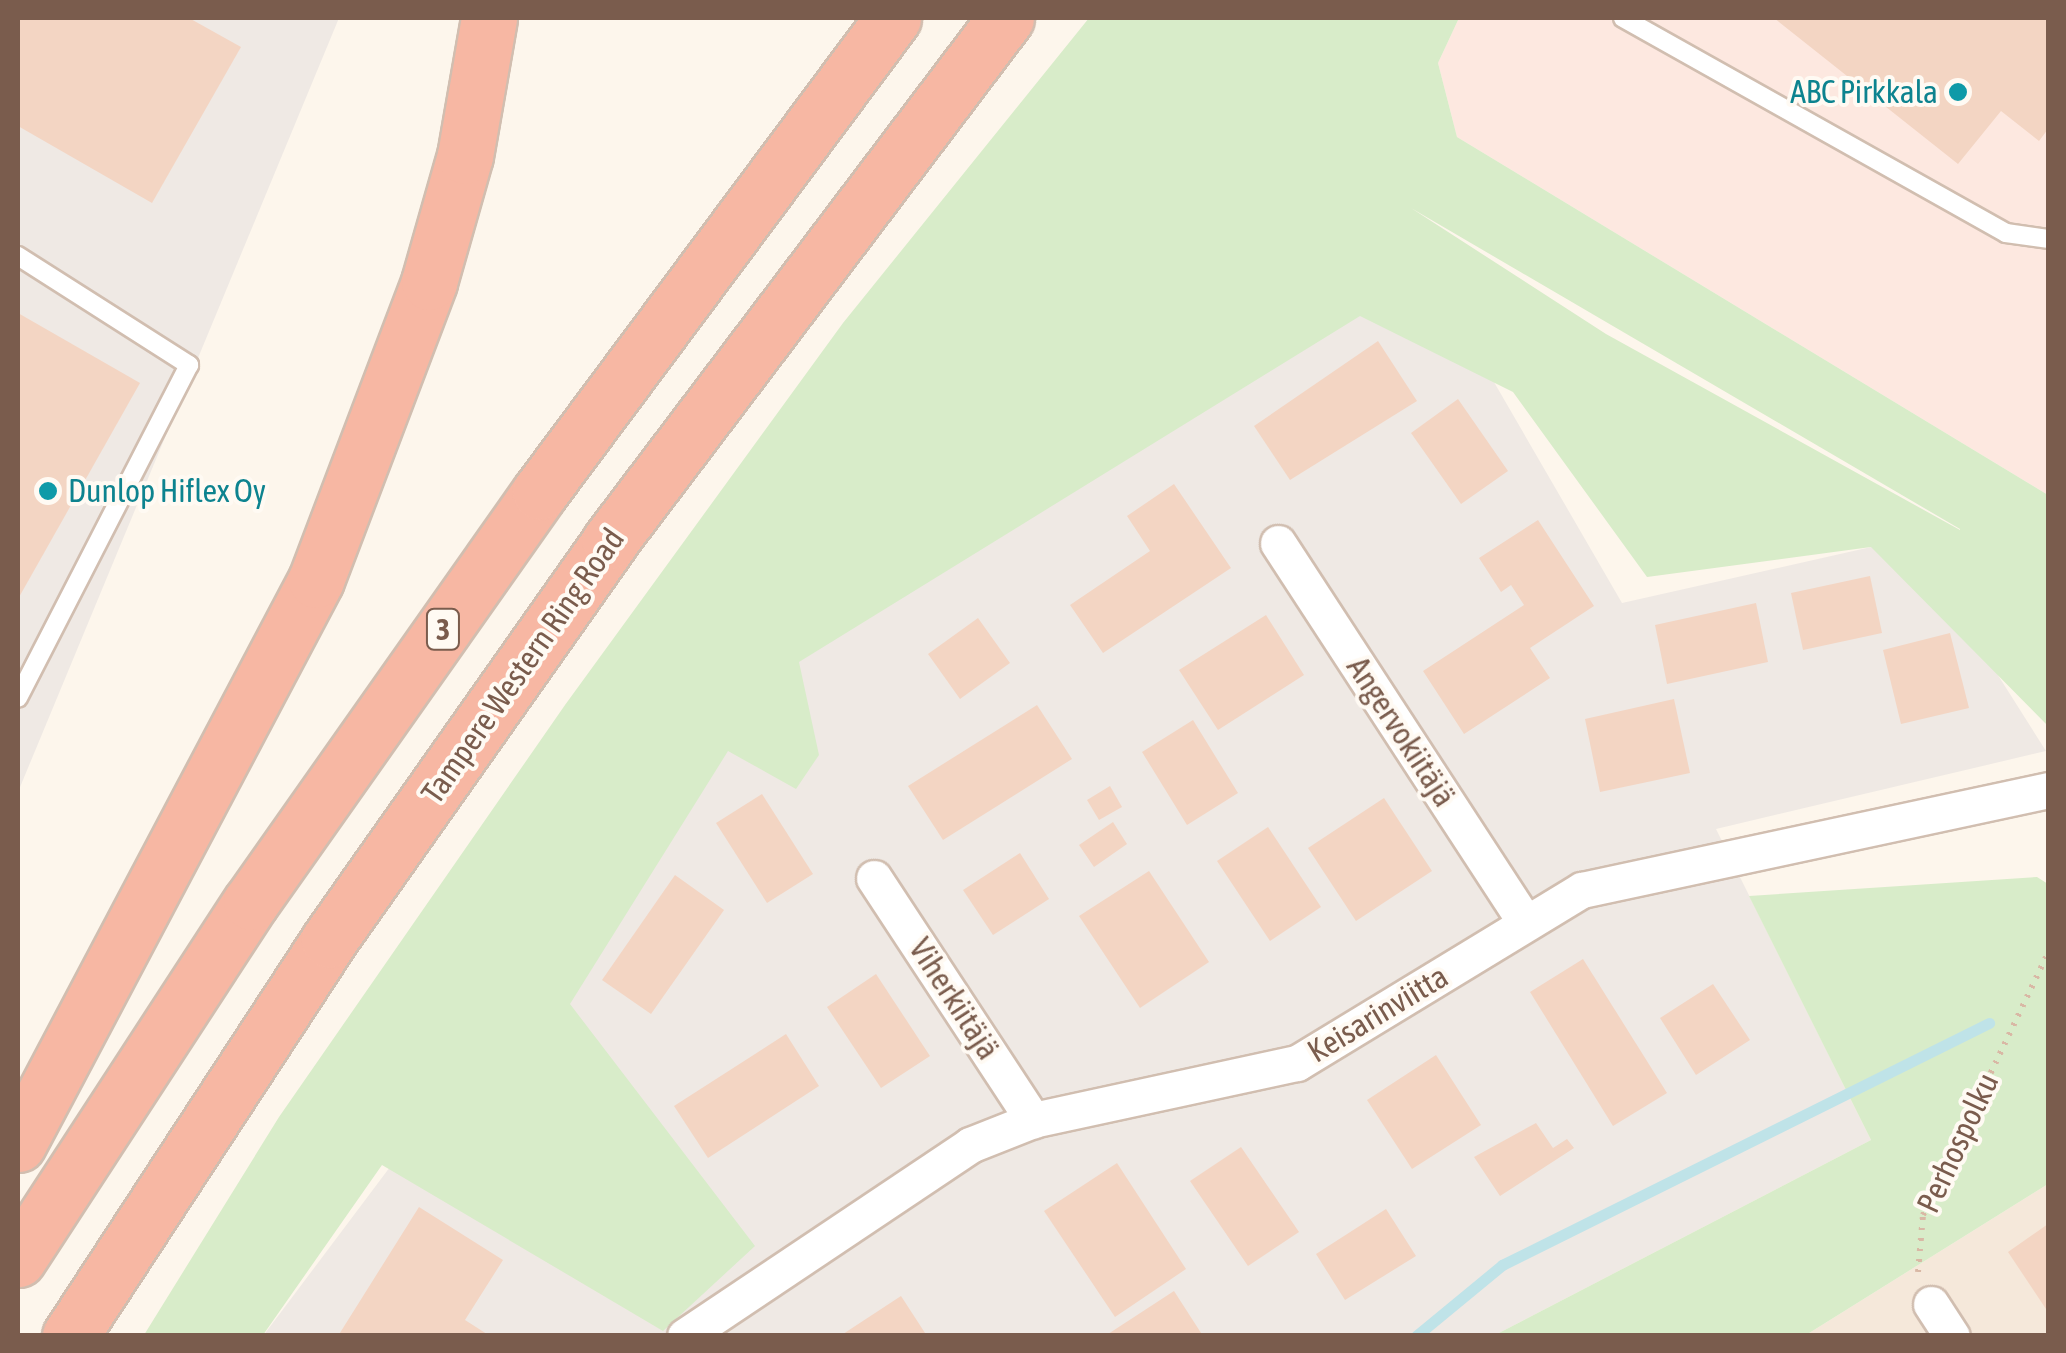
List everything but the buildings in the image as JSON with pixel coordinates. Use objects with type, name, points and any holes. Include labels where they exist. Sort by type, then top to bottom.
[{"type":"highway","points":[[18,1144],[316,580],[428,282],[465,156],[488,18]]},
{"type":"highway","name":"3","points":[[18,1259],[251,902],[529,508],[893,18]]},
{"type":"highway","name":"Tampere Western Ring Road","points":[[70,1336],[329,940],[610,541],[1006,18]]},
{"type":"street","name":"Angervokiitäjä","points":[[1278,543],[1524,921]]},
{"type":"street","name":"Keisarinviitta","points":[[685,1336],[878,1200],[1033,1120],[1297,1063],[1524,921],[1582,890],[2048,790]]},
{"type":"street","name":"Viherkiitäjä","points":[[874,878],[1033,1120]]},
{"type":"street","points":[[1932,1304],[1952,1336]]},
{"type":"lane","points":[[1622,18],[2006,233],[2048,239]]},
{"type":"lane","points":[[18,256],[188,365],[18,698]]},
{"type":"path","name":"Perhospolku","points":[[1932,1304],[1914,1249],[1923,1215],[2048,953]]},
{"type":"shaded area","points":[[18,18],[339,18],[18,792]]},
{"type":"shaded area","points":[[1459,18],[2048,18],[2048,495],[1457,137],[1438,63]]},
{"type":"shaded area","points":[[1418,251],[1622,603],[1911,538],[2046,751],[1716,829],[1871,1140],[1495,1335],[263,1336],[774,656]]},
{"type":"shaded area","points":[[2048,1184],[2048,1335],[1806,1335]]},
{"type":"green space","points":[[1089,18],[1459,18],[1438,63],[1457,137],[2048,495],[2048,726],[1871,547],[1647,577],[1513,392],[1360,316],[799,662],[819,755],[796,789],[728,751],[570,1004],[755,1246],[663,1331],[382,1165],[263,1335],[144,1335],[279,1117],[565,705],[843,323]],"holes":[[[1411,208],[1960,529],[1606,334]]]},
{"type":"green space","points":[[2037,877],[2048,884],[2048,1184],[1806,1335],[1495,1335],[1871,1140],[1749,896]]},
{"type":"waterway","points":[[1416,1336],[1502,1265],[1989,1023]]},
{"type":"place","name":"ABC Pirkkala","points":[[1958,92]]},
{"type":"place","name":"Dunlop Hiflex Oy","points":[[48,491]]}]
